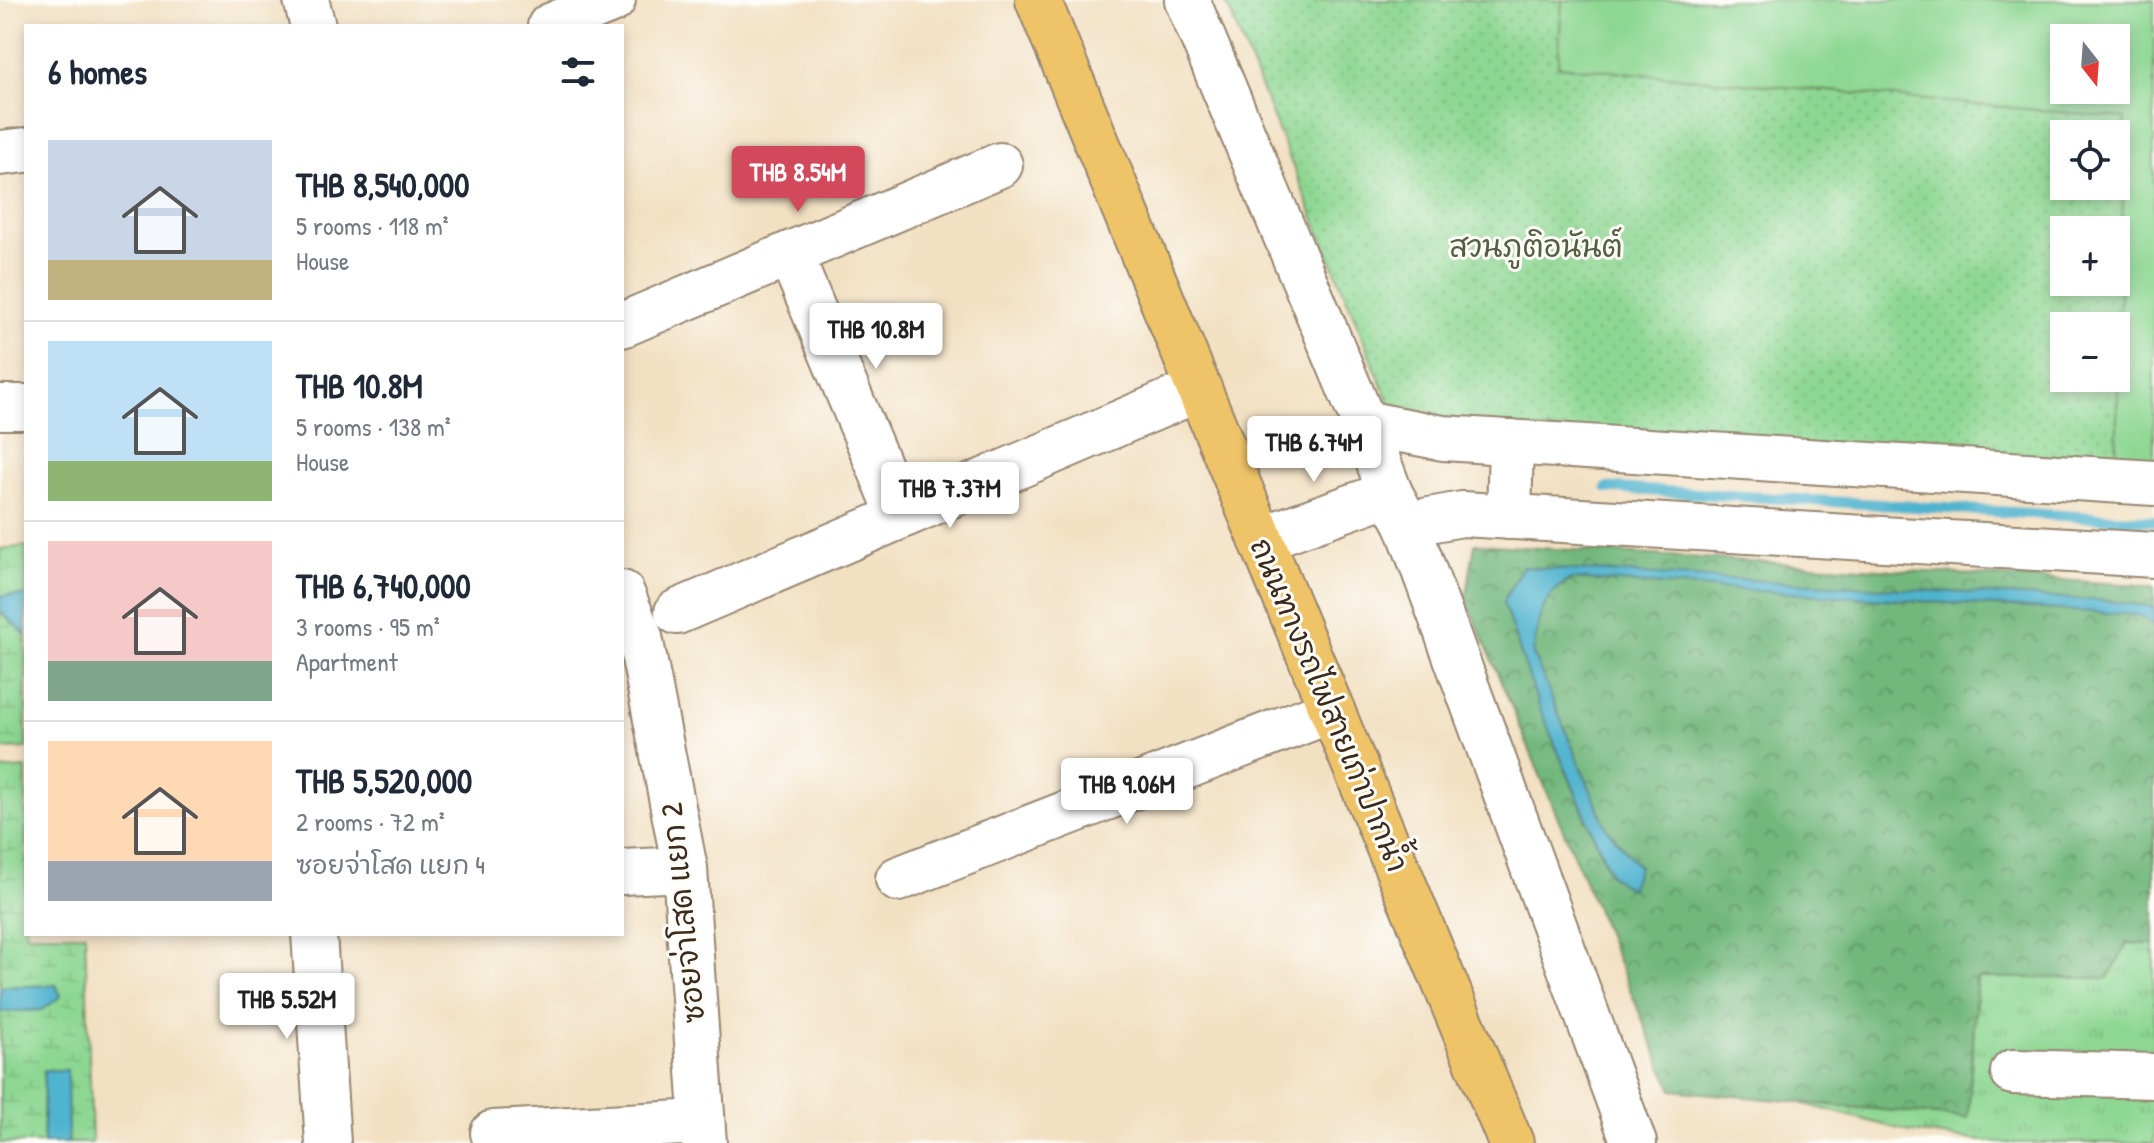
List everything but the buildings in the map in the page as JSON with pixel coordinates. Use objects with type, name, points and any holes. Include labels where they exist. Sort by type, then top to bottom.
[{"type":"main road","name":"ถนนทางรถไฟสายเก่าปากน้ำ","points":[[1038,0],[1511,1143]]},
{"type":"street","points":[[306,0],[312,24]]},
{"type":"street","points":[[555,24],[613,0]]},
{"type":"street","points":[[1187,0],[1398,508],[1634,1143]]},
{"type":"street","points":[[0,153],[24,150]]},
{"type":"street","points":[[624,324],[1000,165]]},
{"type":"street","points":[[790,254],[899,514]]},
{"type":"street","points":[[677,612],[899,514],[1199,389]]},
{"type":"street","points":[[0,407],[24,407]]},
{"type":"street","points":[[1364,423],[1443,438],[2154,483]]},
{"type":"street","points":[[1509,517],[1511,442]]},
{"type":"street","points":[[1261,539],[1398,508],[2154,555]]},
{"type":"street","name":"ซอยจ่าโสด แยก 2","points":[[624,603],[685,869],[703,1133]]},
{"type":"street","points":[[898,879],[1332,710]]},
{"type":"street","points":[[624,872],[685,869]]},
{"type":"street","points":[[314,936],[328,1143]]},
{"type":"street","points":[[2013,1072],[2154,1076]]},
{"type":"street","points":[[493,1133],[703,1133]]},
{"type":"green space","name":"สวนภูติอนันต์","points":[[1225,0],[1562,0],[1558,66],[2125,118],[2050,120],[2050,200],[2123,200],[2122,216],[2050,216],[2050,296],[2120,296],[2120,312],[2050,312],[2050,392],[2118,392],[2116,463],[1524,429],[1393,412]]},
{"type":"green space","points":[[1562,0],[2154,0],[2154,465],[2116,463],[2118,392],[2130,392],[2130,312],[2120,312],[2120,296],[2130,296],[2130,216],[2122,216],[2123,200],[2130,200],[2130,120],[1558,66]]},
{"type":"green space","points":[[1475,544],[2154,586],[2154,607],[1522,567],[1503,602],[1540,709],[1610,875],[1639,866],[1607,829],[1533,654],[1539,620],[1547,601],[1571,579],[2140,615],[2154,625],[2154,944],[2128,943],[2108,978],[1977,978],[1968,1118],[1672,1090],[1466,598]]},
{"type":"green space","points":[[24,546],[24,595],[0,596],[0,549]]},
{"type":"green space","points":[[0,611],[24,633],[24,748],[0,749]]},
{"type":"green space","points":[[24,768],[24,936],[85,936],[92,1143],[68,1143],[66,1070],[44,1071],[43,1143],[0,1143],[0,1012],[42,1010],[56,985],[0,987],[0,770]]},
{"type":"green space","points":[[2128,943],[2154,944],[2154,1143],[1999,1143],[1911,1132],[1793,1101],[1968,1118],[1977,978],[2107,978]]},
{"type":"water","points":[[1522,567],[2109,601],[2154,607],[2154,625],[2139,615],[1571,579],[1553,593],[1542,610],[1533,654],[1607,829],[1639,867],[1630,889],[1611,875],[1540,709],[1503,602]]},
{"type":"water","points":[[24,595],[24,633],[0,611],[0,596]]},
{"type":"water","points":[[56,985],[61,996],[42,1010],[0,1012],[0,987]]},
{"type":"water","points":[[44,1070],[67,1070],[68,1143],[43,1143]]},
{"type":"waterway","points":[[1607,488],[2154,521]]}]
